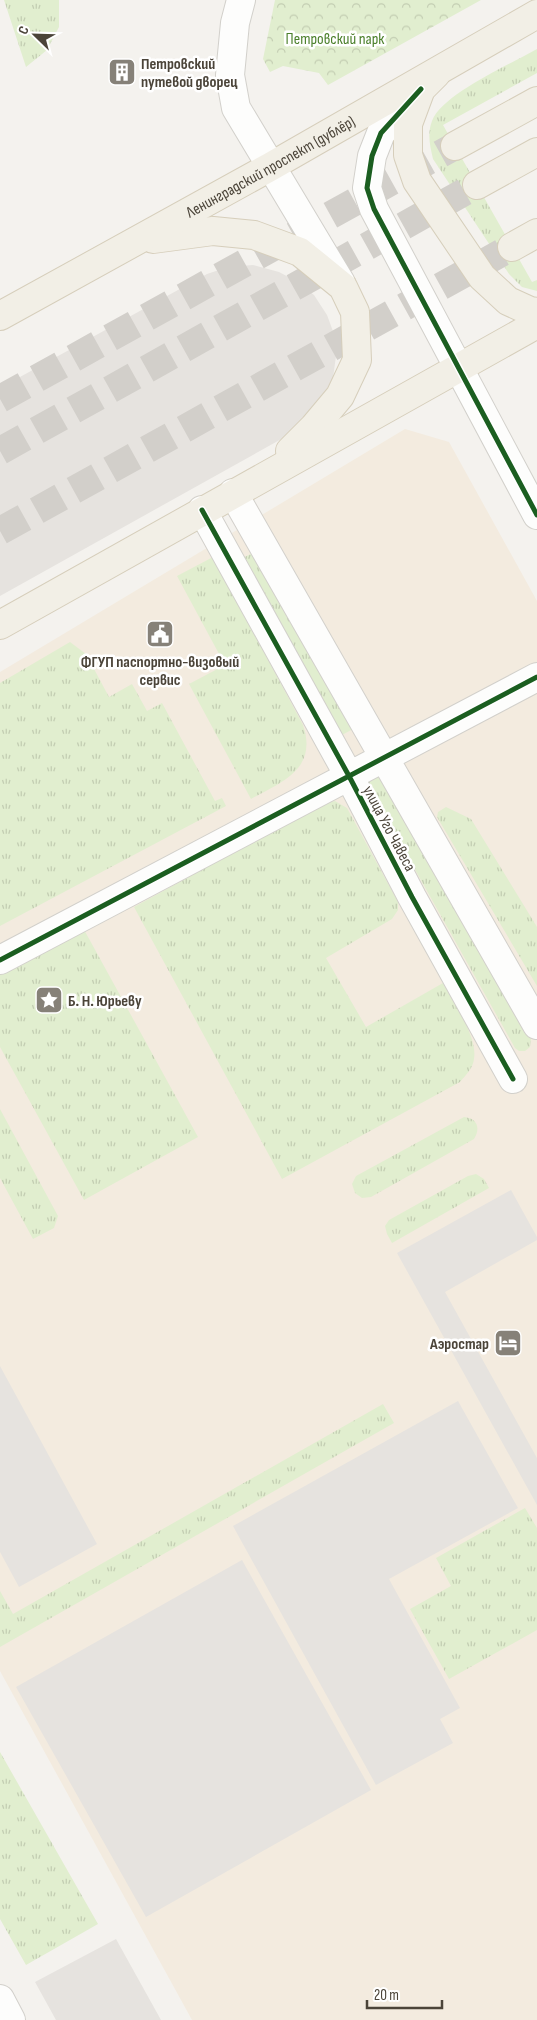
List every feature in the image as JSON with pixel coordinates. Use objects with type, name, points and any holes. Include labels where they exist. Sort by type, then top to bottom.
[{"type":"main road","name":"Ленинградский проспект (дублёр)","points":[[0,316],[270,167],[446,64],[537,14]]},
{"type":"main road","points":[[446,64],[421,89],[408,124],[408,155],[417,181],[482,277],[508,301],[530,311],[537,312]]},
{"type":"main road","points":[[455,146],[537,101]]},
{"type":"main road","points":[[477,185],[537,152]]},
{"type":"main road","points":[[136,241],[213,230],[254,235],[300,252],[343,287],[355,312],[357,360],[340,396],[314,427],[264,476]]},
{"type":"main road","points":[[512,247],[537,233]]},
{"type":"main road","points":[[0,625],[202,510],[537,324]]},
{"type":"street","points":[[241,0],[235,23],[230,75],[236,108],[343,287]]},
{"type":"street","points":[[421,89],[381,133],[372,156],[367,188],[374,209],[537,515]]},
{"type":"street","name":"улица Уго Чавеса","points":[[233,494],[537,1025]]},
{"type":"street","name":"улица Уго Чавеса","points":[[202,510],[513,1079]]},
{"type":"street","points":[[0,960],[537,677]]},
{"type":"street","points":[[0,1999],[11,2020]]},
{"type":"shaded area","points":[[253,265],[279,272],[298,282],[314,295],[327,315],[334,334],[336,356],[333,378],[322,401],[285,437],[0,596],[0,388],[207,274],[228,267]]},
{"type":"shaded area","points":[[405,429],[449,442],[537,601],[537,2020],[192,2020],[0,1671],[0,672]]},
{"type":"shaded area","points":[[511,1190],[537,1240],[445,1292],[537,1458],[537,1505],[397,1253]]},
{"type":"shaded area","points":[[0,1366],[97,1544],[19,1587],[0,1552]]},
{"type":"shaded area","points":[[458,1401],[518,1508],[389,1579],[460,1708],[440,1719],[453,1743],[376,1785],[233,1526]]},
{"type":"shaded area","points":[[242,1560],[371,1790],[146,1917],[16,1687]]},
{"type":"shaded area","points":[[116,1939],[161,2020],[56,2020],[35,1982]]},
{"type":"green space","points":[[4,0],[59,0],[59,27],[47,50],[26,67]]},
{"type":"green space","name":"Петровский парк","points":[[275,0],[481,0],[328,85],[319,73],[283,66],[270,72],[263,59]]},
{"type":"green space","points":[[537,49],[537,73],[443,125],[532,282],[537,280],[537,291],[522,287],[509,274],[433,159],[429,135],[432,121],[438,111],[449,100],[478,80]]},
{"type":"green space","points":[[256,551],[355,728],[340,736],[241,559]]},
{"type":"green space","points":[[213,557],[303,725],[306,740],[306,753],[294,772],[285,780],[251,799],[189,684],[225,665],[177,576]]},
{"type":"green space","points":[[70,642],[86,654],[109,697],[132,684],[147,711],[162,703],[215,801],[222,798],[226,806],[0,926],[0,683]]},
{"type":"green space","points":[[376,768],[531,1039],[530,1047],[525,1051],[519,1051],[515,1048],[362,775]]},
{"type":"green space","points":[[335,801],[347,808],[398,902],[398,910],[392,919],[326,958],[366,1027],[443,983],[469,1030],[474,1050],[474,1059],[471,1068],[460,1082],[282,1179],[134,907],[322,804]]},
{"type":"green space","points":[[446,807],[471,819],[537,927],[537,986],[437,817],[438,812]]},
{"type":"green space","points":[[82,926],[198,1137],[84,1200],[0,1047],[0,972]]},
{"type":"green space","points":[[0,1109],[58,1216],[54,1228],[33,1239],[0,1178]]},
{"type":"green space","points":[[464,1117],[472,1119],[477,1124],[474,1139],[371,1197],[362,1198],[355,1193],[352,1184],[356,1176]]},
{"type":"green space","points":[[476,1174],[484,1179],[489,1188],[392,1243],[385,1226],[389,1220],[468,1176]]},
{"type":"green space","points":[[383,1404],[394,1423],[0,1647],[0,1591],[13,1614]]},
{"type":"green space","points":[[525,1508],[537,1528],[537,1630],[449,1679],[410,1609],[451,1586],[436,1558]]},
{"type":"green space","points":[[0,1752],[98,1924],[26,1965],[0,1919]]},
{"type":"tunnel","points":[[0,399],[455,146]]},
{"type":"tunnel","points":[[0,451],[477,185]]},
{"type":"tunnel","points":[[0,531],[512,247]]},
{"type":"cycle path","points":[[421,89],[381,133],[372,156],[367,188],[374,209],[537,515]]},
{"type":"cycle path","points":[[202,510],[513,1079]]},
{"type":"cycle path","points":[[0,960],[537,677]]},
{"type":"place","name":"Петровский путевой дворец","points":[[122,72]]},
{"type":"place","name":"ФГУП паспортно-визовый сервис","points":[[160,634]]},
{"type":"place","name":"Б. Н. Юрьеву","points":[[49,1000]]},
{"type":"place","name":"Аэростар","points":[[508,1343]]}]
